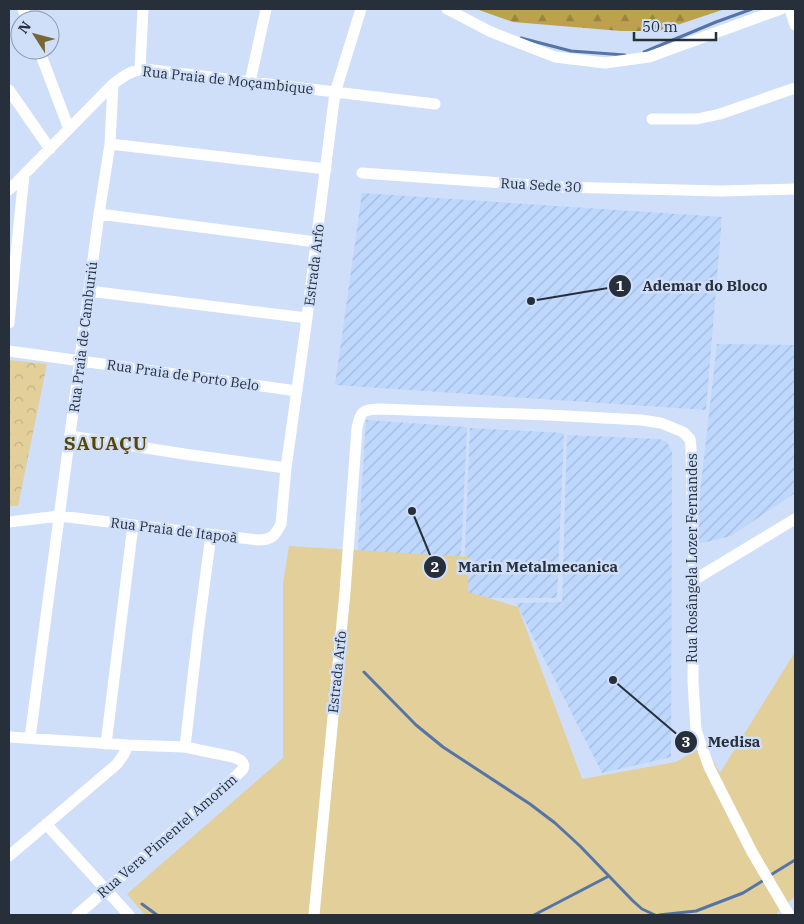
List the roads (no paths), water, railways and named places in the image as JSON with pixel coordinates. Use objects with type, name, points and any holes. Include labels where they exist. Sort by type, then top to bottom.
[{"type":"street","points":[[250,82],[266,9]]},
{"type":"street","name":"Estrada Arfo","points":[[280,524],[336,92],[361,9]]},
{"type":"street","points":[[447,9],[491,32],[555,57],[605,63],[649,57],[781,9]]},
{"type":"street","points":[[790,9],[795,25]]},
{"type":"street","points":[[140,11],[140,69]]},
{"type":"street","points":[[43,60],[69,129]]},
{"type":"street","name":"Rua Praia de Moçambique","points":[[9,190],[113,84],[129,72],[140,69],[435,104]]},
{"type":"street","name":"Rua Praia de Camburiú","points":[[30,738],[99,214],[110,144],[113,84]]},
{"type":"street","points":[[652,119],[697,119],[720,114],[795,88]]},
{"type":"street","points":[[9,90],[50,148]]},
{"type":"street","points":[[110,144],[326,169]]},
{"type":"street","name":"Rua Sede 30","points":[[362,173],[561,187],[721,191],[795,189]]},
{"type":"street","points":[[9,323],[24,175]]},
{"type":"street","points":[[99,214],[316,242]]},
{"type":"street","points":[[89,291],[307,318]]},
{"type":"street","name":"Rua Praia de Porto Belo","points":[[9,351],[297,391]]},
{"type":"street","name":"Rua Rosângela Lozer Fernandes","points":[[357,428],[363,412],[380,409],[640,420],[671,426],[683,432],[690,439],[694,580],[693,681],[696,730],[709,766],[752,852],[789,915]]},
{"type":"street","name":"Estrada Arfo","points":[[314,915],[345,592],[357,428]]},
{"type":"street","points":[[70,436],[286,468]]},
{"type":"street","name":"Rua Praia de Itapoã","points":[[9,522],[59,516],[266,540],[274,535],[280,524]]},
{"type":"street","points":[[694,580],[795,519]]},
{"type":"street","points":[[106,744],[133,525]]},
{"type":"street","points":[[9,737],[185,747],[211,535]]},
{"type":"street","points":[[9,856],[117,764],[128,745]]},
{"type":"street","name":"Rua Vera Pimentel Amorim","points":[[77,915],[241,772],[244,766],[240,759],[185,747]]},
{"type":"street","points":[[46,824],[129,915]]},
{"type":"waterway","points":[[644,52],[752,9]]},
{"type":"waterway","points":[[521,38],[571,51],[625,55]]},
{"type":"waterway","points":[[364,672],[416,725],[443,747],[530,804],[555,823],[633,901],[642,909],[655,915]]},
{"type":"waterway","points":[[769,876],[795,860]]},
{"type":"waterway","points":[[534,915],[609,876]]},
{"type":"waterway","points":[[659,915],[696,911],[743,893],[764,880]]},
{"type":"waterway","points":[[142,904],[157,915]]},
{"type":"place","name":"Ademar do Bloco","points":[[531,301]]},
{"type":"place","name":"Marin Metalmecanica","points":[[412,511]]},
{"type":"place","name":"Medisa","points":[[613,680]]},
{"type":"district","name":"SAUAÇU","points":[[106,443]]}]
